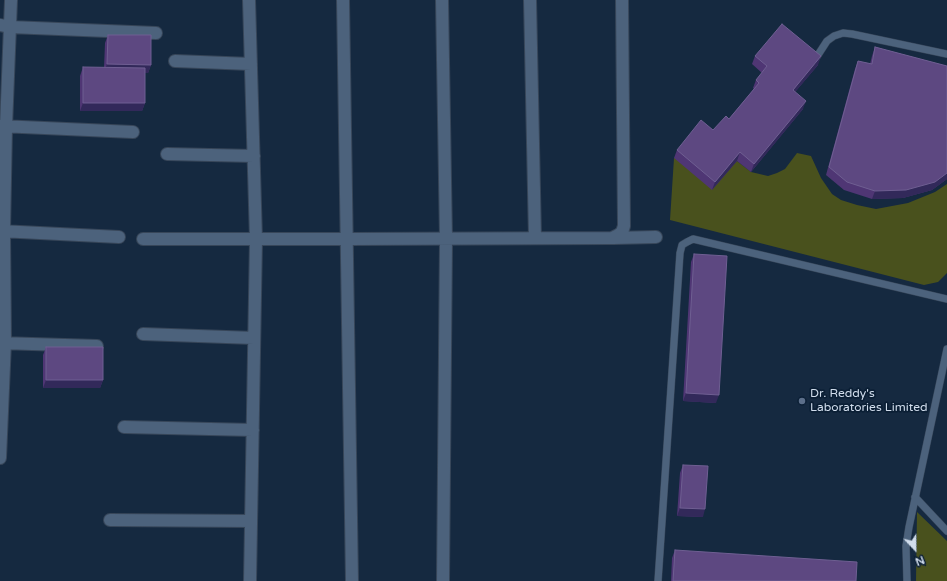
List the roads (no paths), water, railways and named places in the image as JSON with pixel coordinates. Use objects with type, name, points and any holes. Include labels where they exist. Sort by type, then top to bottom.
[{"type":"street","points":[[0,458],[5,26],[11,0]]},
{"type":"street","points":[[249,0],[256,239],[250,581]]},
{"type":"street","points":[[343,0],[348,239],[352,581]]},
{"type":"street","points":[[442,0],[446,239],[443,581]]},
{"type":"street","points":[[530,0],[535,238]]},
{"type":"street","points":[[612,238],[622,232],[624,226],[622,0]]},
{"type":"street","points":[[5,26],[156,33]]},
{"type":"street","points":[[175,61],[251,64]]},
{"type":"street","points":[[3,126],[133,132]]},
{"type":"street","points":[[167,154],[254,156]]},
{"type":"street","points":[[2,231],[119,237]]},
{"type":"street","points":[[143,239],[656,237]]},
{"type":"street","points":[[143,334],[254,338]]},
{"type":"street","points":[[2,342],[97,346]]},
{"type":"street","points":[[124,427],[253,430]]},
{"type":"street","points":[[110,520],[251,521]]},
{"type":"lane","points":[[816,58],[827,41],[834,36],[843,33],[947,54]]},
{"type":"lane","points":[[658,581],[680,253],[682,246],[693,239],[947,299]]},
{"type":"lane","points":[[906,581],[906,546],[909,527],[947,349]]},
{"type":"lane","points":[[915,497],[947,531]]},
{"type":"place","name":"Dr. Reddy's Laboratories Limited","points":[[802,401]]}]
